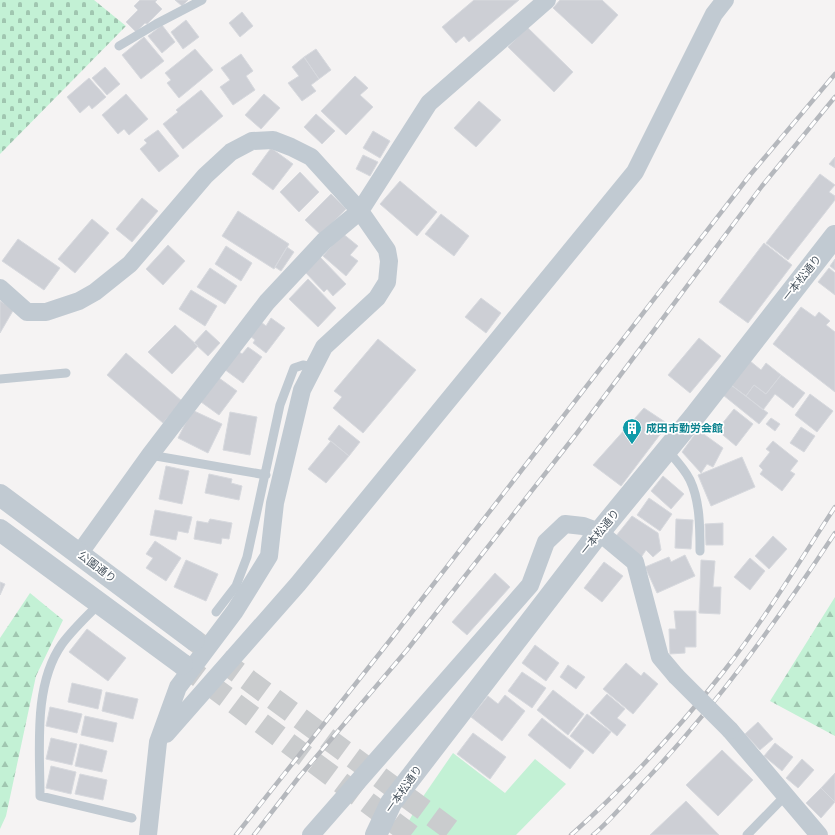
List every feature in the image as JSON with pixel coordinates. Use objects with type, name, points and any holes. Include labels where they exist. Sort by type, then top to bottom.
[{"type":"street","points":[[78,554],[150,455],[267,302],[324,241],[360,211],[429,102],[547,0]]},
{"type":"street","points":[[158,742],[298,584],[635,172],[714,14],[725,0]]},
{"type":"street","points":[[0,288],[27,312],[46,312],[79,301],[95,292],[130,264],[205,176],[231,152],[252,142],[273,140],[292,146],[311,157],[360,211],[387,250],[389,262],[387,282],[377,298],[324,346],[302,390],[275,503],[269,556],[235,611],[178,687],[158,742],[148,835]]},
{"type":"street","name":"一本松通り","points":[[376,835],[391,803],[599,532],[667,450],[835,236]]},
{"type":"street","name":"公園通り","points":[[0,495],[194,640]]},
{"type":"street","points":[[311,835],[530,585],[546,542],[565,524],[583,526],[599,532],[635,562],[660,657],[676,676],[730,730],[819,835]]},
{"type":"street","points":[[0,530],[182,664]]},
{"type":"lane","points":[[119,46],[202,0]]},
{"type":"lane","points":[[216,612],[236,586],[247,557],[280,405],[294,368],[303,365],[313,367]]},
{"type":"lane","points":[[0,379],[66,373]]},
{"type":"lane","points":[[667,450],[682,466],[691,481],[697,506],[700,551]]},
{"type":"lane","points":[[150,455],[266,475]]},
{"type":"lane","points":[[100,603],[62,644],[48,671],[40,714],[40,796],[132,818]]},
{"type":"lane","points":[[747,835],[785,796]]},
{"type":"green space","points":[[0,0],[94,0],[126,26],[0,154]]},
{"type":"green space","points":[[30,593],[63,620],[36,676],[6,816],[0,829],[0,638]]},
{"type":"green space","points":[[835,597],[835,736],[770,701]]},
{"type":"green space","points":[[453,753],[505,793],[535,759],[566,784],[516,835],[401,835],[420,801]]},
{"type":"building","points":[[140,0],[157,0],[155,2],[162,9],[147,24],[145,23],[136,32],[126,22],[138,10],[134,6]]},
{"type":"building","points":[[175,0],[188,0],[182,6]]},
{"type":"building","points":[[474,0],[519,0],[469,42],[464,36],[456,43],[442,27]]},
{"type":"building","points":[[560,0],[602,0],[618,15],[592,44],[553,8]]},
{"type":"building","points":[[242,12],[253,26],[240,37],[229,23]]},
{"type":"building","points":[[186,20],[199,37],[183,49],[171,32]]},
{"type":"building","points":[[162,25],[175,42],[162,53],[148,36]]},
{"type":"building","points":[[527,27],[573,72],[554,92],[508,47]]},
{"type":"building","points":[[144,37],[164,61],[141,79],[122,55]]},
{"type":"building","points":[[195,49],[213,70],[179,98],[167,83],[171,80],[165,73]]},
{"type":"building","points":[[316,49],[331,70],[319,79],[304,57]]},
{"type":"building","points":[[241,54],[253,71],[246,76],[255,90],[233,105],[220,87],[230,80],[221,68]]},
{"type":"building","points":[[304,57],[319,79],[311,85],[316,91],[302,101],[288,83],[299,76],[292,67]]},
{"type":"building","points":[[105,67],[120,84],[107,95],[92,78]]},
{"type":"building","points":[[355,76],[368,88],[360,95],[373,107],[346,135],[321,111]]},
{"type":"building","points":[[89,78],[106,97],[92,109],[89,105],[80,113],[67,97]]},
{"type":"building","points":[[201,90],[223,116],[183,149],[163,124],[178,112],[176,110]]},
{"type":"building","points":[[126,94],[148,119],[129,135],[124,129],[118,134],[102,115]]},
{"type":"building","points":[[264,94],[280,108],[261,129],[245,115]]},
{"type":"building","points":[[479,101],[501,120],[476,147],[454,128]]},
{"type":"building","points":[[316,114],[335,131],[322,144],[304,127]]},
{"type":"building","points":[[158,130],[179,156],[159,172],[140,149],[147,143],[144,140]]},
{"type":"building","points":[[373,131],[390,141],[380,158],[363,148]]},
{"type":"building","points":[[271,148],[293,164],[273,190],[252,174]]},
{"type":"building","points":[[363,155],[378,162],[370,176],[356,169]]},
{"type":"building","points":[[835,157],[835,168],[829,164]]},
{"type":"building","points":[[300,172],[319,192],[299,212],[280,192]]},
{"type":"building","points":[[820,174],[835,185],[829,192],[835,196],[835,200],[788,260],[766,243]]},
{"type":"building","points":[[400,181],[437,212],[417,236],[380,204]]},
{"type":"building","points":[[331,194],[346,209],[321,235],[305,220]]},
{"type":"building","points":[[142,198],[158,211],[132,242],[116,229]]},
{"type":"building","points":[[238,211],[289,244],[274,269],[222,236]]},
{"type":"building","points":[[441,214],[469,236],[454,256],[425,234]]},
{"type":"building","points":[[92,219],[109,233],[75,273],[58,259]]},
{"type":"building","points":[[342,233],[358,246],[350,255],[358,261],[346,276],[323,256]]},
{"type":"building","points":[[18,239],[60,268],[44,290],[2,261]]},
{"type":"building","points":[[764,243],[792,265],[748,323],[719,302]]},
{"type":"building","points":[[168,245],[185,261],[163,285],[146,269]]},
{"type":"building","points":[[226,246],[252,263],[241,281],[215,264]]},
{"type":"building","points":[[287,247],[294,252],[281,271],[275,267]]},
{"type":"building","points":[[320,257],[346,284],[333,296],[327,289],[324,292],[305,272]]},
{"type":"building","points":[[835,259],[835,270],[830,266]]},
{"type":"building","points":[[210,268],[237,286],[225,304],[197,287]]},
{"type":"building","points":[[829,268],[835,273],[835,295],[818,282]]},
{"type":"building","points":[[308,279],[336,308],[318,327],[289,299]]},
{"type":"building","points":[[191,290],[217,306],[205,326],[179,309]]},
{"type":"building","points":[[481,298],[501,313],[486,333],[465,317]]},
{"type":"building","points":[[0,301],[14,309],[0,333]]},
{"type":"building","points":[[801,307],[815,317],[819,312],[830,321],[826,325],[835,332],[835,392],[773,344]]},
{"type":"building","points":[[271,318],[285,328],[266,353],[253,343],[255,340],[250,336],[261,322],[266,326]]},
{"type":"building","points":[[175,325],[198,346],[172,374],[148,352]]},
{"type":"building","points":[[206,330],[220,343],[208,356],[194,343]]},
{"type":"building","points":[[699,338],[721,356],[690,393],[668,375]]},
{"type":"building","points":[[378,339],[416,370],[363,433],[333,408],[342,397],[334,391]]},
{"type":"building","points":[[248,347],[262,357],[243,383],[224,369],[238,351],[242,354]]},
{"type":"building","points":[[126,353],[182,401],[163,423],[107,375]]},
{"type":"building","points":[[750,361],[761,370],[766,363],[781,375],[766,394],[754,385],[746,396],[731,385]]},
{"type":"building","points":[[781,375],[805,393],[793,408],[775,394],[763,410],[746,396],[754,385],[766,394]]},
{"type":"building","points":[[219,378],[237,391],[219,415],[201,402]]},
{"type":"building","points":[[731,385],[768,413],[759,424],[723,395]]},
{"type":"building","points":[[810,394],[833,411],[817,432],[795,415]]},
{"type":"building","name":"成田市勤労会館","points":[[644,408],[668,424],[621,486],[593,465]]},
{"type":"building","points":[[734,409],[753,424],[736,446],[717,430]]},
{"type":"building","points":[[192,410],[222,424],[208,453],[178,438]]},
{"type":"building","points":[[230,412],[257,417],[250,455],[223,450]]},
{"type":"building","points":[[771,418],[780,424],[775,431],[766,424]]},
{"type":"building","points":[[339,425],[360,442],[349,456],[328,439]]},
{"type":"building","points":[[801,427],[815,436],[804,452],[790,443]]},
{"type":"building","points":[[698,430],[723,448],[713,467],[707,464],[701,473],[682,452]]},
{"type":"building","points":[[331,441],[349,456],[326,483],[308,469]]},
{"type":"building","points":[[773,441],[798,461],[790,471],[795,474],[782,491],[760,474],[763,470],[759,466],[770,452],[766,449]]},
{"type":"building","points":[[742,457],[755,487],[711,506],[698,475]]},
{"type":"building","points":[[166,466],[189,471],[182,504],[159,499]]},
{"type":"building","points":[[209,474],[232,479],[231,483],[242,486],[239,500],[205,493]]},
{"type":"building","points":[[663,476],[684,494],[671,509],[651,491]]},
{"type":"building","points":[[649,498],[672,514],[660,531],[637,515]]},
{"type":"building","points":[[155,510],[192,517],[188,533],[178,531],[176,540],[150,535]]},
{"type":"building","points":[[632,516],[658,533],[661,550],[653,557],[646,550],[638,562],[612,541]]},
{"type":"building","points":[[210,519],[232,523],[229,539],[222,538],[221,544],[194,539],[197,521],[208,523]]},
{"type":"building","points":[[676,519],[693,520],[691,549],[675,548]]},
{"type":"building","points":[[723,523],[723,545],[706,545],[705,524]]},
{"type":"building","points":[[773,536],[787,549],[769,569],[755,556]]},
{"type":"building","points":[[155,541],[181,558],[166,581],[146,568],[153,558],[146,554]]},
{"type":"building","points":[[685,555],[695,576],[657,593],[645,567],[669,557],[671,562]]},
{"type":"building","points":[[750,558],[765,571],[750,590],[734,577]]},
{"type":"building","points":[[186,560],[218,574],[206,601],[174,587]]},
{"type":"building","points":[[701,560],[715,561],[713,587],[721,587],[720,614],[699,613]]},
{"type":"building","points":[[604,562],[623,576],[602,602],[584,588]]},
{"type":"building","points":[[495,573],[510,587],[467,635],[452,622]]},
{"type":"building","points":[[0,582],[5,584],[0,595]]},
{"type":"building","points":[[674,611],[696,611],[696,647],[685,647],[685,653],[670,654],[669,629],[676,629]]},
{"type":"building","points":[[87,629],[126,658],[108,681],[69,652]]},
{"type":"building","points":[[535,645],[559,663],[546,681],[522,663]]},
{"type":"building","points":[[626,663],[641,676],[644,672],[658,684],[633,714],[603,689]]},
{"type":"building","points":[[568,665],[585,677],[576,689],[560,677]]},
{"type":"building","points":[[522,672],[546,688],[532,708],[508,691]]},
{"type":"building","points":[[72,683],[102,690],[98,709],[68,702]]},
{"type":"building","points":[[553,690],[584,714],[568,735],[537,710]]},
{"type":"building","points":[[106,692],[138,699],[133,719],[102,711]]},
{"type":"building","points":[[607,694],[625,709],[617,718],[626,725],[617,736],[590,713]]},
{"type":"building","points":[[505,695],[525,711],[502,741],[471,717],[488,696],[498,704]]},
{"type":"building","points":[[50,707],[82,714],[77,733],[46,726]]},
{"type":"building","points":[[587,714],[611,732],[593,754],[570,736]]},
{"type":"building","points":[[85,716],[117,723],[113,742],[81,735]]},
{"type":"building","points":[[542,718],[584,751],[570,769],[528,735]]},
{"type":"building","points":[[758,722],[773,739],[760,750],[745,734]]},
{"type":"building","points":[[473,733],[506,757],[490,779],[457,754]]},
{"type":"building","points":[[51,738],[77,744],[72,765],[46,759]]},
{"type":"building","points":[[775,743],[793,757],[782,771],[764,756]]},
{"type":"building","points":[[80,744],[107,751],[102,772],[75,766]]},
{"type":"building","points":[[722,750],[753,780],[718,816],[686,785]]},
{"type":"building","points":[[802,759],[814,770],[798,788],[786,778]]},
{"type":"building","points":[[51,766],[76,772],[71,794],[46,788]]},
{"type":"building","points":[[835,773],[835,802],[821,788]]},
{"type":"building","points":[[80,774],[107,780],[103,800],[75,794]]},
{"type":"building","points":[[821,788],[835,802],[821,818],[806,803]]},
{"type":"building","points":[[686,801],[719,835],[650,835]]},
{"type":"tunnel","points":[[194,640],[458,835]]},
{"type":"tunnel","points":[[182,664],[411,835]]},
{"type":"railway","points":[[236,835],[391,639],[750,175],[835,74]]},
{"type":"railway","points":[[254,835],[299,777],[407,650],[577,433],[762,186],[835,97]]},
{"type":"railway","points":[[571,835],[612,797],[651,756],[724,671],[768,611],[835,507]]},
{"type":"railway","points":[[593,835],[613,816],[670,753],[721,693],[791,598],[835,533]]},
{"type":"place","name":"成田市勤労会館","points":[[632,445]]}]
